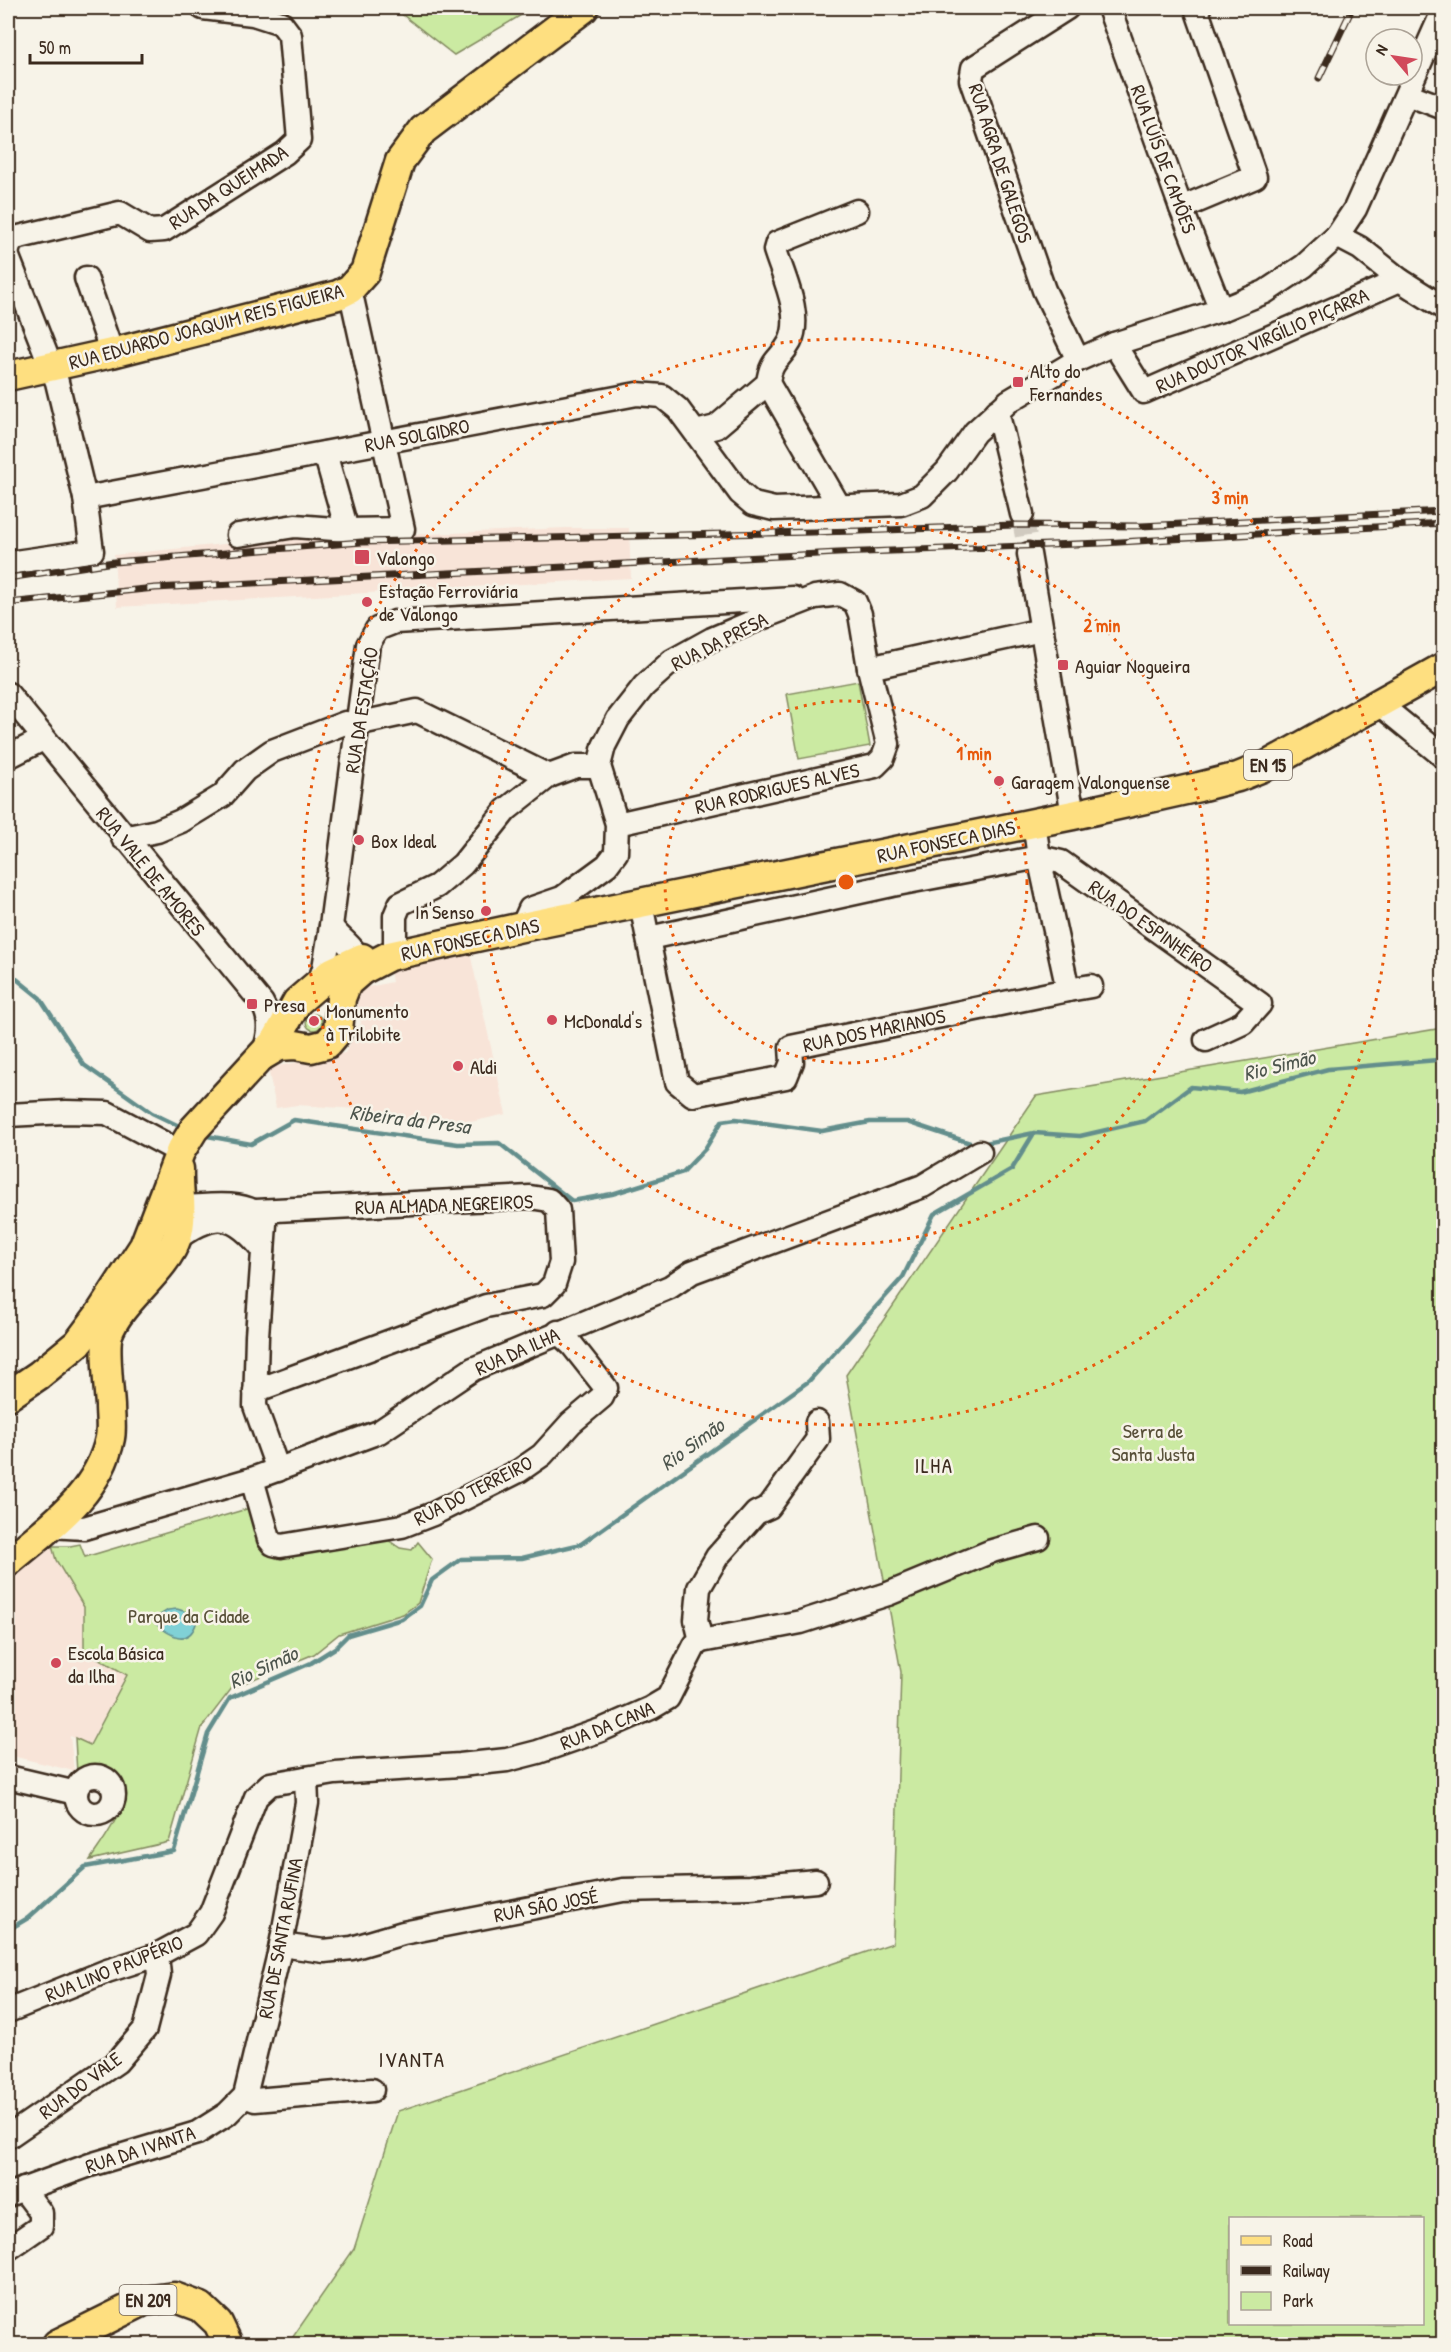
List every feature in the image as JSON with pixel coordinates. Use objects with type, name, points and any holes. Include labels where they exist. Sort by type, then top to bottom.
[{"type":"main road","name":"RUA EDUARDO JOAQUIM REIS FIGUEIRA","points":[[8,376],[112,353],[338,295],[350,289],[365,272],[400,161],[423,129],[584,8]]},
{"type":"main road","name":"RUA FONSECA DIAS","points":[[299,1011],[354,976],[358,950],[522,927],[641,904],[1073,815],[1238,777],[1268,765],[1443,667]]},
{"type":"main road","points":[[144,1246],[180,1152],[194,1129],[262,1056],[279,1046],[299,1011]]},
{"type":"main road","points":[[8,1396],[39,1375],[97,1328],[119,1315],[167,1254],[176,1239],[181,1207],[180,1152]]},
{"type":"main road","points":[[8,1561],[50,1526],[83,1494],[104,1459],[111,1436],[97,1328],[144,1246],[165,1216],[181,1207]]},
{"type":"main road","name":"EN 209","points":[[57,2344],[144,2301],[174,2298],[201,2307],[218,2324],[228,2344]]},
{"type":"street","name":"RUA DA QUEIMADA","points":[[8,250],[11,239],[120,213],[150,231],[164,230],[285,153],[299,140],[290,35],[282,23],[253,14],[203,8]]},
{"type":"street","name":"RUA AGRA DE GALEGOS","points":[[1067,8],[973,68],[971,80],[1044,290],[1078,360]]},
{"type":"street","name":"RUA LUÍS DE CAMÕES","points":[[1109,8],[1181,208],[1221,310]]},
{"type":"street","points":[[1181,208],[1255,177],[1196,8]]},
{"type":"street","name":"RUA SOLGIDRO","points":[[85,498],[637,394],[662,396],[678,409],[740,494],[753,504],[774,509],[901,504],[922,496],[947,471],[975,432],[1009,401],[1078,360],[1114,344],[1221,310],[1265,292],[1304,266],[1337,236],[1355,209],[1443,9]]},
{"type":"street","points":[[1407,94],[1443,108]]},
{"type":"street","points":[[839,506],[768,383],[770,368],[790,342],[794,324],[792,303],[775,250],[777,243],[857,211]]},
{"type":"street","points":[[1337,236],[1360,248],[1400,280],[1443,308]]},
{"type":"street","points":[[8,257],[57,382],[85,498],[92,551],[8,563]]},
{"type":"street","points":[[86,278],[112,353]]},
{"type":"street","name":"RUA DOUTOR VIRGÍLIO PIÇARRA","points":[[1114,344],[1144,392],[1400,280]]},
{"type":"street","points":[[238,535],[295,526],[347,530],[403,529],[350,289]]},
{"type":"street","points":[[696,432],[716,427],[768,383]]},
{"type":"street","points":[[997,411],[1022,514]]},
{"type":"street","points":[[325,453],[347,530]]},
{"type":"street","points":[[1029,554],[1065,780],[1073,815]]},
{"type":"street","name":"RUA DA PRESA","points":[[599,765],[604,746],[618,719],[644,686],[672,661],[712,639],[815,597],[840,594],[855,602],[860,614],[869,668]]},
{"type":"street","name":"RUA DA ESTAÇÃO","points":[[299,1011],[358,950],[356,724],[368,645],[377,629],[395,622],[815,597]]},
{"type":"street","points":[[690,604],[709,614],[714,626],[712,639]]},
{"type":"street","points":[[869,668],[1042,630]]},
{"type":"street","name":"RUA RODRIGUES ALVES","points":[[617,824],[875,766],[883,758],[888,744],[869,668]]},
{"type":"street","name":"RUA VALE DE AMORES","points":[[8,694],[123,838],[299,1011]]},
{"type":"street","points":[[1378,703],[1443,757]]},
{"type":"street","points":[[123,838],[157,831],[180,821],[222,796],[245,770],[272,751],[345,723],[356,724],[417,711],[549,776]]},
{"type":"street","points":[[8,757],[43,740]]},
{"type":"street","points":[[358,950],[395,915],[400,904],[437,886],[463,864],[506,810],[549,776],[576,766],[599,765],[617,824],[616,853],[607,865],[562,898],[530,909],[522,927]]},
{"type":"street","points":[[1034,823],[1039,857],[1068,990]]},
{"type":"street","points":[[649,938],[892,885],[1039,857]]},
{"type":"street","name":"RUA DO ESPINHEIRO","points":[[1039,857],[1060,862],[1260,1004],[1243,1023],[1206,1040]]},
{"type":"street","points":[[672,897],[678,932]]},
{"type":"street","name":"RUA DOS MARIANOS","points":[[641,904],[677,1082],[693,1095],[786,1077],[792,1062],[790,1047],[1091,986]]},
{"type":"street","points":[[262,1056],[270,1031],[299,1011]]},
{"type":"street","points":[[8,1115],[66,1112],[107,1113],[180,1152]]},
{"type":"street","name":"RUA DA ILHA","points":[[50,1526],[84,1528],[252,1479],[379,1432],[473,1369],[670,1287],[692,1272],[923,1186],[980,1152]]},
{"type":"street","name":"RUA ALMADA NEGREIROS","points":[[255,1391],[486,1306],[543,1295],[554,1284],[561,1262],[558,1210],[549,1200],[530,1197],[256,1211]]},
{"type":"street","points":[[181,1207],[238,1206],[256,1211],[265,1224],[255,1406],[278,1470]]},
{"type":"street","points":[[176,1239],[198,1224],[212,1220],[229,1221],[248,1230],[263,1250]]},
{"type":"street","name":"RUA DO TERREIRO","points":[[252,1479],[269,1539],[273,1544],[280,1546],[402,1526],[433,1514],[519,1471],[542,1455],[570,1423],[602,1397],[606,1388],[572,1345],[558,1332]]},
{"type":"street","points":[[816,1422],[818,1439],[770,1506],[756,1513],[717,1557],[699,1588],[696,1620],[701,1641],[801,1622],[888,1594],[992,1551],[1038,1538]]},
{"type":"street","name":"RUA DA CANA","points":[[306,1778],[335,1773],[460,1766],[507,1760],[548,1749],[601,1730],[668,1698],[695,1645],[701,1641]]},
{"type":"street","points":[[8,1777],[76,1793]]},
{"type":"street","name":"RUA DE SANTA RUFINA","points":[[245,2096],[280,1945],[307,1803],[306,1778]]},
{"type":"street","name":"RUA LINO PAUPÉRIO","points":[[8,2011],[107,1971],[157,1955],[196,1934],[211,1913],[256,1797],[270,1784],[306,1778]]},
{"type":"street","name":"RUA SÃO JOSÉ","points":[[280,1945],[324,1951],[352,1948],[403,1933],[623,1890],[750,1887],[816,1881]]},
{"type":"street","name":"RUA DO VALE","points":[[8,2137],[117,2062],[145,2029],[159,1975],[157,1955]]},
{"type":"street","points":[[245,2096],[255,2100],[372,2090]]},
{"type":"street","name":"RUA DA IVANTA","points":[[21,2189],[90,2165],[197,2133],[226,2114],[245,2096]]},
{"type":"street","points":[[8,2249],[41,2226],[41,2213],[21,2189]]},
{"type":"shaded area","points":[[566,528],[629,528],[631,578],[117,607],[114,555],[244,542]]},
{"type":"shaded area","points":[[470,953],[506,1114],[462,1124],[399,1120],[357,1109],[297,1105],[276,1108],[268,1068],[345,1053],[361,1023],[355,990],[392,982],[390,971]]},
{"type":"shaded area","name":"Escola Básica da Ilha","points":[[52,1546],[56,1560],[84,1607],[84,1650],[127,1675],[89,1745],[70,1736],[74,1771],[8,1755],[8,1582],[42,1550]]},
{"type":"green space","points":[[394,8],[533,8],[454,55]]},
{"type":"green space","points":[[858,681],[870,746],[799,759],[787,694]]},
{"type":"green space","points":[[311,1014],[317,1014],[322,1022],[320,1028],[311,1030],[306,1025],[306,1019]]},
{"type":"green space","name":"Serra de Santa Justa","points":[[1443,1028],[1443,2344],[288,2344],[354,2249],[398,2111],[893,1943],[901,1672],[846,1375],[1036,1096]]},
{"type":"green space","name":"Parque da Cidade","points":[[250,1508],[263,1549],[382,1536],[400,1548],[412,1550],[418,1542],[432,1559],[418,1603],[403,1614],[339,1634],[314,1654],[232,1688],[202,1727],[169,1842],[90,1860],[117,1817],[122,1793],[120,1782],[108,1770],[94,1768],[77,1774],[75,1738],[90,1745],[127,1675],[84,1650],[84,1607],[56,1560],[52,1546],[80,1544],[85,1557]]},
{"type":"water","points":[[177,1609],[189,1614],[196,1624],[193,1631],[183,1637],[172,1635],[156,1624],[157,1617],[168,1610]]},
{"type":"waterway","name":"Ribeira da Presa","points":[[8,972],[40,998],[84,1065],[152,1113],[177,1125]]},
{"type":"waterway","name":"Rio Simão","points":[[8,1930],[28,1918],[85,1867],[174,1851],[208,1734],[230,1698],[311,1663],[335,1648],[348,1635],[402,1619],[420,1606],[432,1580],[461,1559],[522,1558],[581,1544],[809,1381],[903,1277],[934,1214],[1012,1169],[1034,1133],[1080,1136],[1145,1121],[1191,1087],[1240,1092],[1328,1069],[1438,1060],[1444,1056]]},
{"type":"waterway","name":"Ribeira da Presa","points":[[202,1135],[251,1144],[294,1120],[458,1144],[499,1143],[572,1201],[612,1194],[683,1172],[705,1149],[722,1121],[736,1119],[822,1131],[870,1122],[907,1122],[976,1145],[1034,1133]]},
{"type":"tunnel","points":[[1022,514],[1029,554]]},
{"type":"railway","points":[[1319,78],[1350,13]]},
{"type":"railway","points":[[8,578],[114,562],[362,542],[860,531],[1014,525],[1141,526],[1444,511]]},
{"type":"railway","points":[[8,603],[155,588],[838,553],[1103,543],[1444,523]]},
{"type":"place","name":"Alto do Fernandes","points":[[1018,382]]},
{"type":"place","name":"Valongo","points":[[362,557]]},
{"type":"place","name":"Estação Ferroviária de Valongo","points":[[367,602]]},
{"type":"place","name":"Aguiar Nogueira","points":[[1063,665]]},
{"type":"place","name":"Garagem Valonguense","points":[[999,781]]},
{"type":"place","name":"Box Ideal","points":[[359,840]]},
{"type":"place","name":"In'Senso","points":[[486,911]]},
{"type":"place","name":"Presa","points":[[252,1004]]},
{"type":"place","name":"McDonald's","points":[[552,1020]]},
{"type":"place","name":"Monumento à Trilobite","points":[[314,1021]]},
{"type":"place","name":"Aldi","points":[[458,1066]]},
{"type":"place","name":"Escola Básica da Ilha","points":[[56,1663]]},
{"type":"district","name":"ILHA","points":[[934,1465]]},
{"type":"district","name":"IVANTA","points":[[412,2059]]}]
